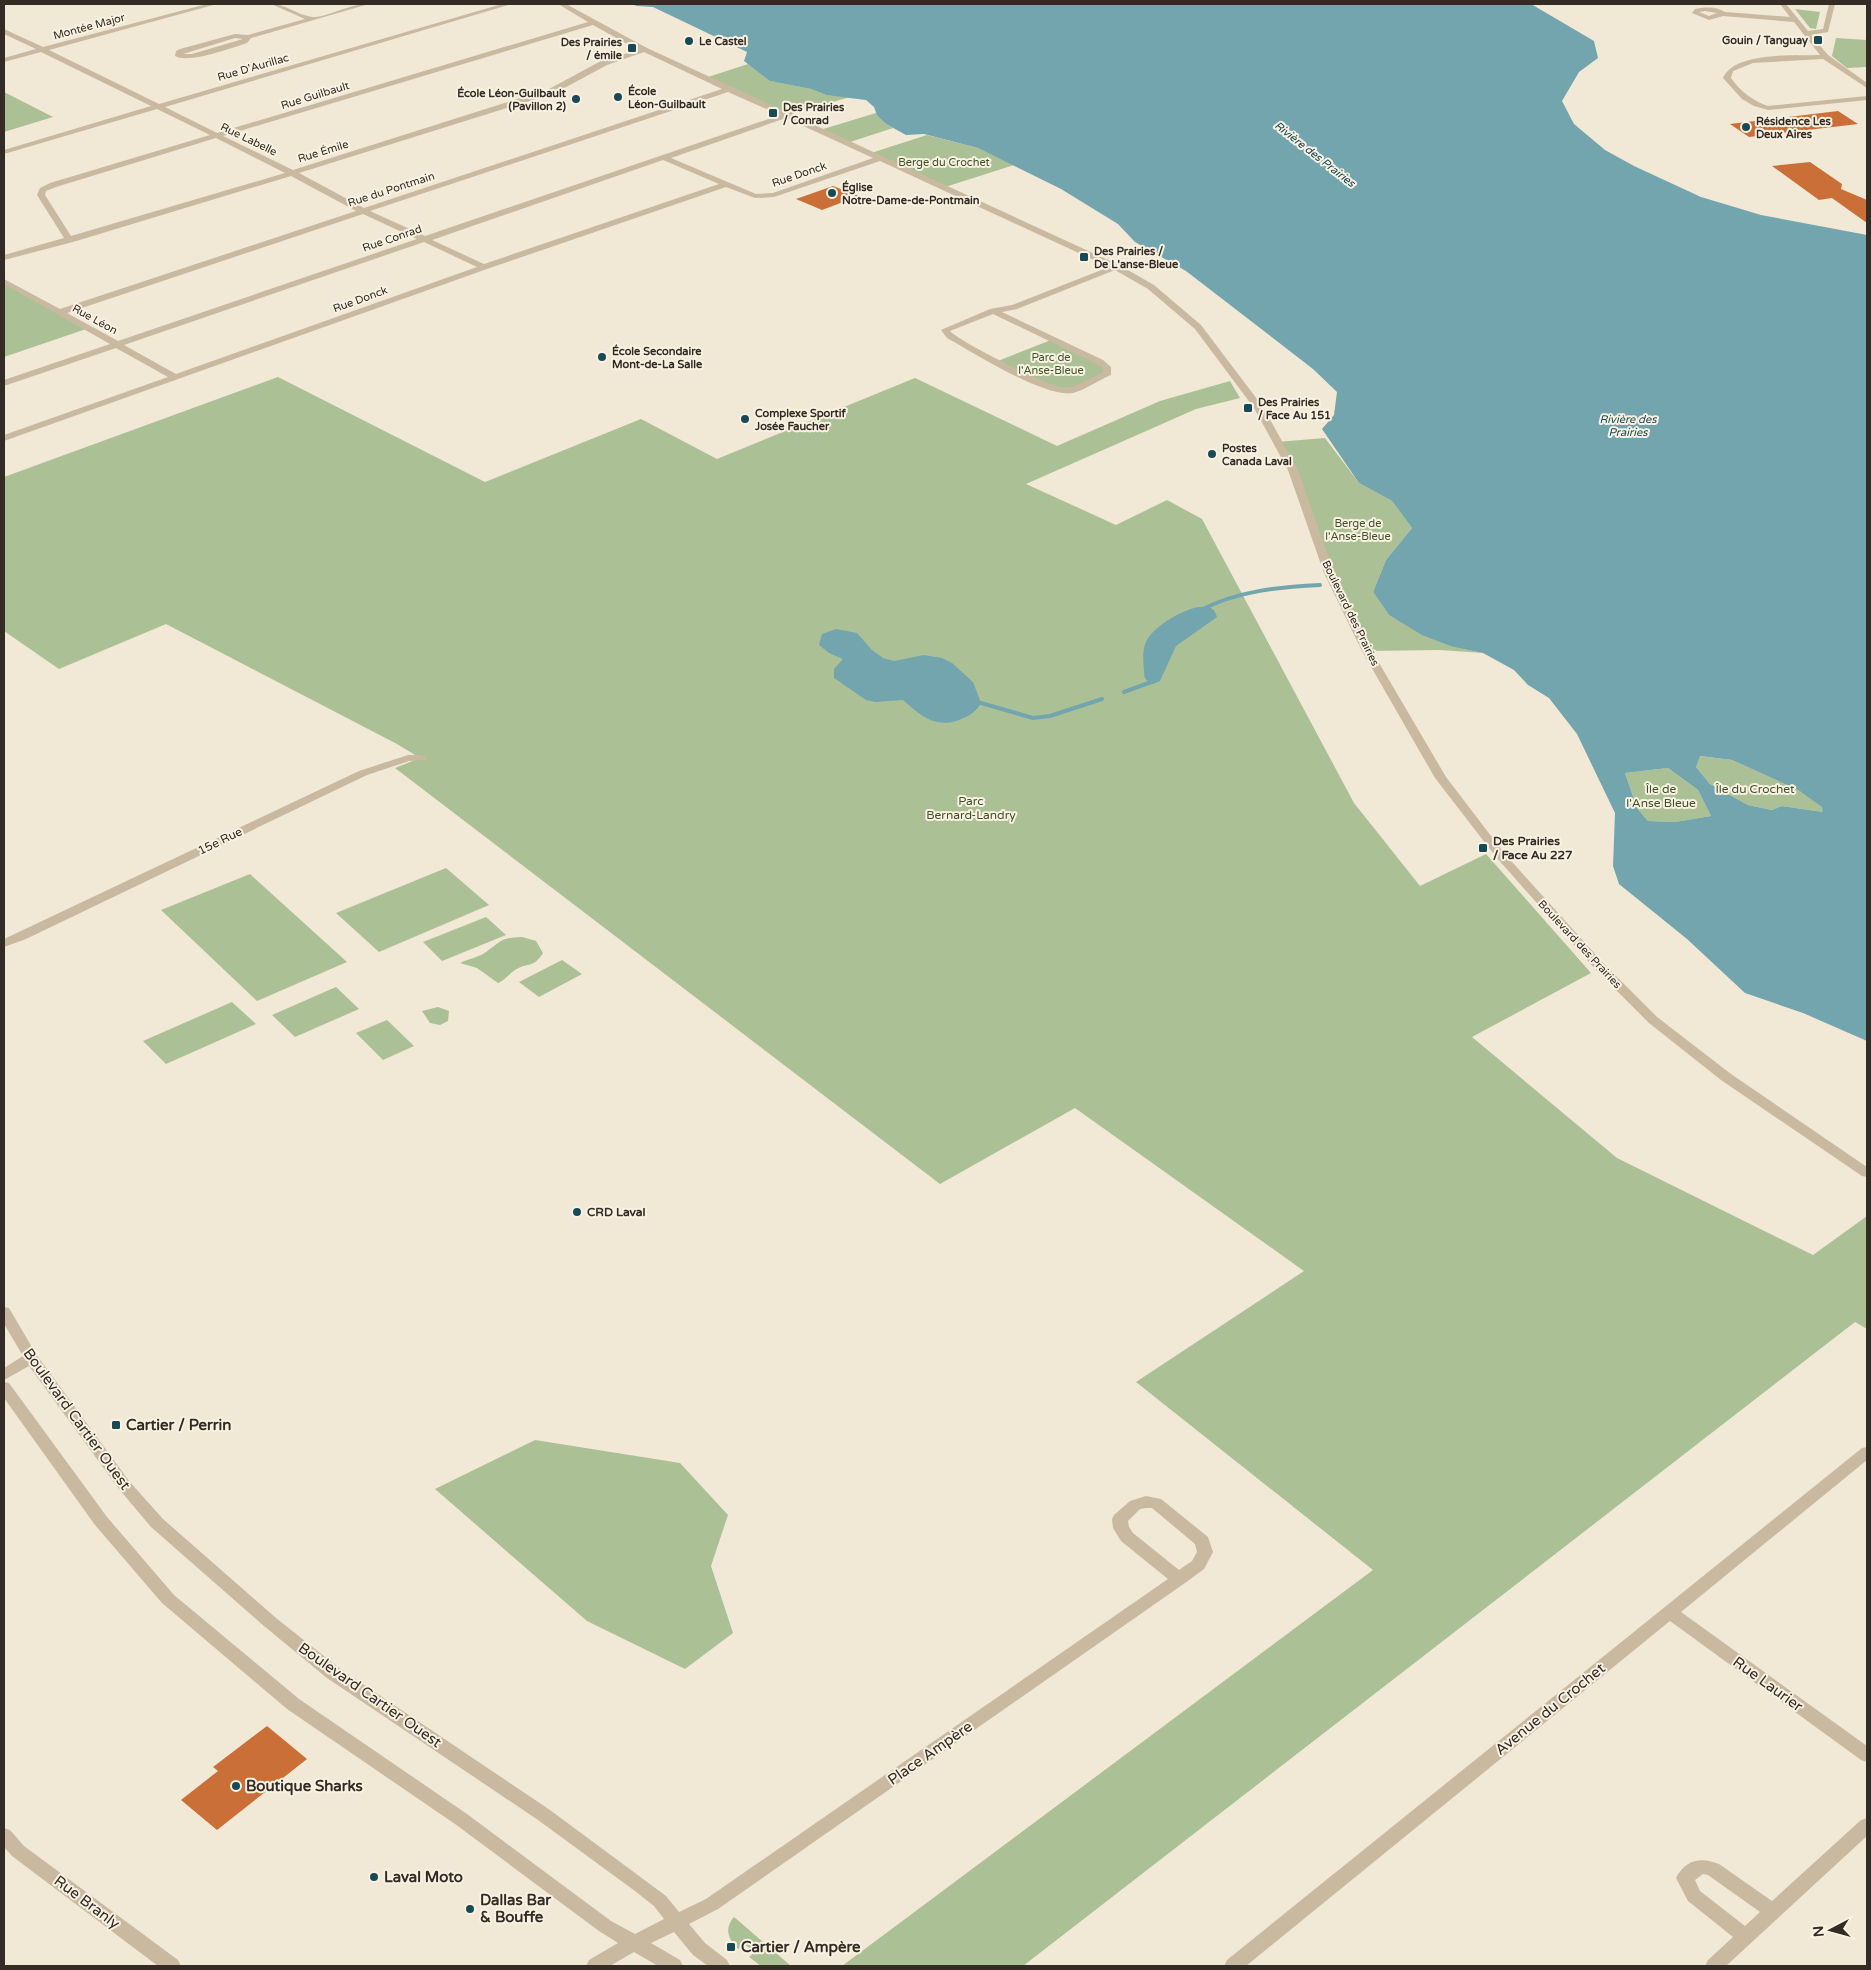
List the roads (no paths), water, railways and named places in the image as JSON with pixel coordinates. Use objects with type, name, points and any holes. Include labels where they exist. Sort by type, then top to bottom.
[{"type":"street","name":"Montée Major","points":[[4,60],[214,4]]},
{"type":"street","points":[[274,4],[312,19]]},
{"type":"street","points":[[248,37],[245,42],[192,56],[179,56],[183,50],[235,36],[248,37],[366,4]]},
{"type":"street","name":"Rue D'Aurillac","points":[[4,152],[508,4]]},
{"type":"street","name":"Boulevard des Prairies","points":[[561,4],[644,50],[1111,265],[1151,287],[1198,327],[1258,407],[1293,470],[1329,573],[1367,651],[1440,778],[1500,855],[1601,968],[1654,1020],[1726,1077],[1867,1173]]},
{"type":"street","points":[[1783,4],[1825,57],[1867,86]]},
{"type":"street","points":[[1807,33],[1826,31],[1832,4]]},
{"type":"street","points":[[1723,14],[1796,20]]},
{"type":"street","name":"Rue Guilbault","points":[[70,240],[41,195],[43,190],[53,185],[594,22]]},
{"type":"street","name":"Rue Labelle","points":[[4,31],[155,107],[292,172],[361,210],[484,267]]},
{"type":"street","name":"Rue Émile","points":[[4,258],[70,240],[552,91],[604,63],[644,50]]},
{"type":"street","points":[[1825,57],[1750,61],[1733,67],[1727,73],[1727,78],[1744,96],[1768,108],[1867,98]]},
{"type":"street","name":"Rue du Pontmain","points":[[60,312],[729,88]]},
{"type":"street","name":"Rue Conrad","points":[[4,382],[788,115]]},
{"type":"street","name":"Rue Donck","points":[[665,158],[755,196],[774,195],[879,159]]},
{"type":"street","name":"Rue Donck","points":[[4,438],[484,267],[726,184]]},
{"type":"street","points":[[993,311],[1108,367],[1108,374],[1072,390],[1059,390],[1015,372],[950,336],[945,330],[993,311],[1014,307],[1111,265]]},
{"type":"street","name":"Rue Léon","points":[[4,281],[175,377]]},
{"type":"street","name":"15e Rue","points":[[4,943],[363,773],[408,758],[421,758]]},
{"type":"street","name":"15e Rue","points":[[4,952],[22,936]]},
{"type":"street","name":"Boulevard Cartier Ouest","points":[[4,1312],[31,1358],[124,1485],[157,1523],[249,1604],[333,1673],[602,1856],[660,1901],[699,1948],[721,1966]]},
{"type":"street","points":[[4,1374],[31,1358]]},
{"type":"street","points":[[4,1387],[101,1521],[168,1599],[293,1704],[461,1819],[605,1926],[674,1966]]},
{"type":"street","name":"Avenue du Crochet","points":[[1233,1966],[1867,1452]]},
{"type":"street","name":"Place Ampère","points":[[595,1966],[634,1943],[712,1904],[762,1870],[1179,1579],[1198,1565],[1204,1552],[1202,1541],[1156,1503],[1146,1502],[1135,1505],[1120,1519],[1121,1528],[1127,1537],[1179,1579]]},
{"type":"street","name":"Rue Laurier","points":[[1669,1612],[1867,1755]]},
{"type":"street","points":[[1714,1966],[1867,1824]]},
{"type":"street","name":"Rue Branly","points":[[4,1835],[18,1851],[172,1966]]},
{"type":"street","points":[[1746,1937],[1694,1896],[1685,1878],[1700,1866],[1713,1869],[1774,1912]]},
{"type":"water","name":"Rivière des Prairies","points":[[631,4],[1531,4],[1594,41],[1598,58],[1579,72],[1562,101],[1574,124],[1605,150],[1634,166],[1701,197],[1761,215],[1867,235],[1867,1041],[1803,1013],[1745,993],[1687,939],[1619,884],[1613,866],[1615,813],[1577,734],[1549,698],[1528,685],[1514,670],[1483,653],[1453,647],[1422,635],[1389,615],[1373,592],[1386,560],[1412,528],[1392,501],[1359,483],[1322,429],[1334,415],[1337,392],[1313,369],[1186,271],[1135,242],[1118,224],[1061,189],[978,148],[924,134],[906,135],[886,124],[877,115],[874,107],[866,100],[826,95],[811,89],[770,81],[744,61],[747,52],[653,7]],"holes":[[[1700,756],[1732,760],[1798,790],[1822,807],[1823,812],[1782,806],[1772,810],[1748,805],[1710,784],[1696,767]],[[1668,768],[1698,790],[1711,816],[1675,822],[1648,821],[1637,808],[1625,773]]]},
{"type":"water","points":[[1198,607],[1210,608],[1217,617],[1176,646],[1160,681],[1153,684],[1146,680],[1143,657],[1148,638],[1158,627],[1171,618]]},
{"type":"water","points":[[836,629],[857,633],[872,650],[883,658],[894,661],[924,655],[942,658],[952,663],[973,682],[981,703],[966,717],[943,723],[928,719],[903,700],[876,702],[866,700],[834,678],[834,669],[843,659],[829,653],[819,645],[822,634]]},
{"type":"waterway","points":[[1201,610],[1244,594],[1289,587],[1320,585]]},
{"type":"waterway","points":[[1124,692],[1154,681]]},
{"type":"waterway","points":[[981,703],[1033,718],[1050,716],[1102,699]]},
{"type":"place","name":"Gouin / Tanguay","points":[[1818,40]]},
{"type":"place","name":"Le Castel","points":[[689,41]]},
{"type":"place","name":"Des Prairies / émile","points":[[632,48]]},
{"type":"place","name":"École Léon-Guilbault","points":[[618,97]]},
{"type":"place","name":"École Léon-Guilbault (Pavillon 2)","points":[[576,99]]},
{"type":"place","name":"Des Prairies / Conrad","points":[[773,113]]},
{"type":"place","name":"Résidence Les Deux Aires","points":[[1746,127]]},
{"type":"place","name":"Église Notre-Dame-de-Pontmain","points":[[832,193]]},
{"type":"place","name":"Des Prairies / De L'anse-Bleue","points":[[1084,257]]},
{"type":"place","name":"École Secondaire Mont-de-La Salle","points":[[602,357]]},
{"type":"place","name":"Des Prairies / Face Au 151","points":[[1248,408]]},
{"type":"place","name":"Complexe Sportif Josée Faucher","points":[[745,419]]},
{"type":"place","name":"Postes Canada Laval","points":[[1212,454]]},
{"type":"place","name":"Des Prairies / Face Au 227","points":[[1483,848]]},
{"type":"place","name":"CRD Laval","points":[[577,1212]]},
{"type":"place","name":"Cartier / Perrin","points":[[116,1425]]},
{"type":"place","name":"Boutique Sharks","points":[[236,1786]]},
{"type":"place","name":"Laval Moto","points":[[374,1877]]},
{"type":"place","name":"Dallas Bar & Bouffe","points":[[470,1909]]},
{"type":"place","name":"Cartier / Ampère","points":[[731,1947]]},
{"type":"park label","name":"Berge du Crochet","points":[[944,162]]},
{"type":"park label","name":"Parc de l'Anse-Bleue","points":[[1051,363]]},
{"type":"park label","name":"Berge de l'Anse-Bleue","points":[[1358,529]]},
{"type":"park label","name":"Île du Crochet","points":[[1755,789]]},
{"type":"park label","name":"Île de l'Anse Bleue","points":[[1661,796]]},
{"type":"park label","name":"Parc Bernard-Landry","points":[[971,808]]}]
